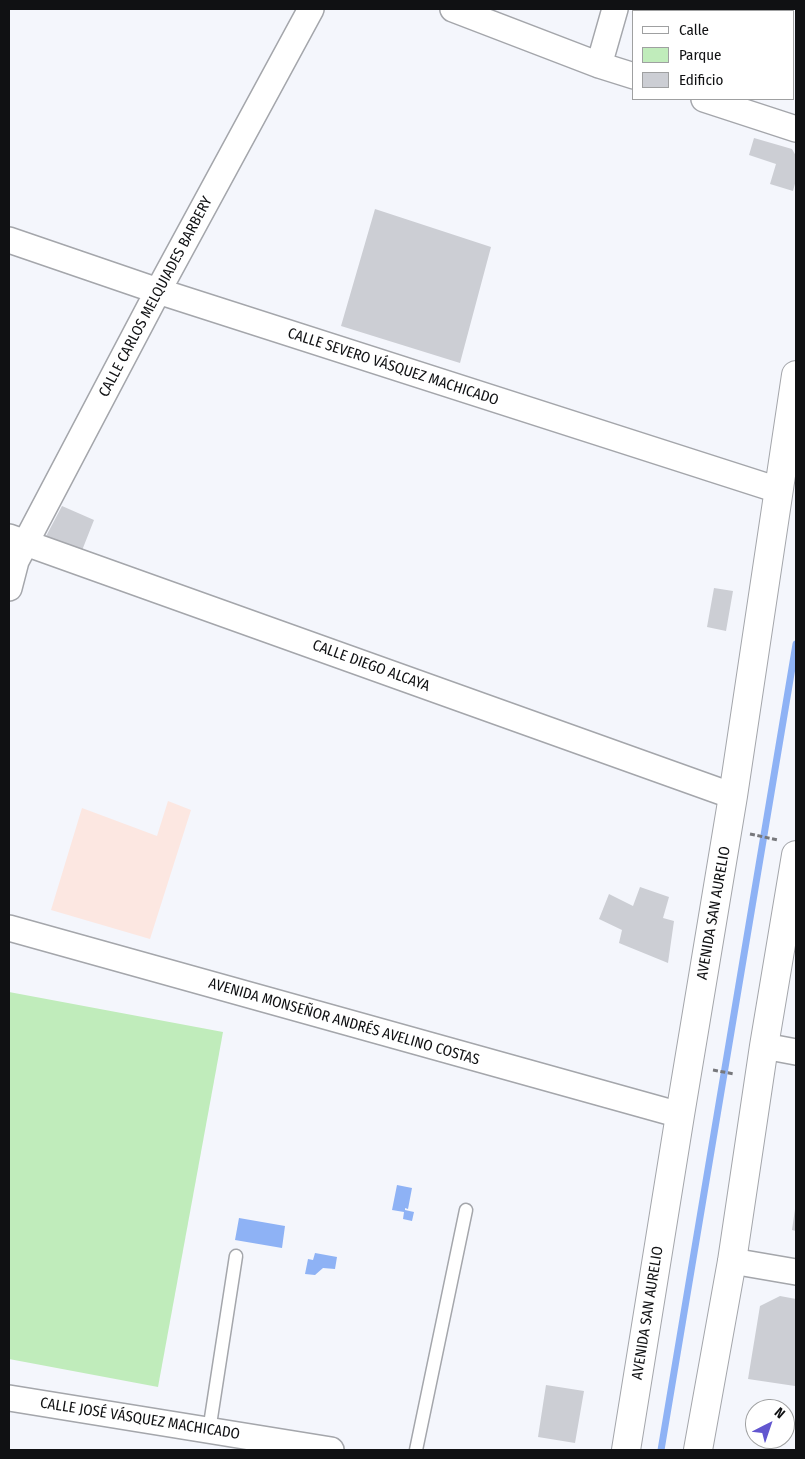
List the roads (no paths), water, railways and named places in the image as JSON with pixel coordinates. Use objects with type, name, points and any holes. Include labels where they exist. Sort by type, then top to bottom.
[{"type":"main road","name":"AVENIDA SAN AURELIO","points":[[626,1450],[733,796],[796,375]]},
{"type":"main road","points":[[698,1450],[732,1260],[764,1046],[789,848]]},
{"type":"street","name":"CALLE CARLOS MELQUIADES BARBERY","points":[[9,588],[16,561],[17,540],[158,291],[311,9]]},
{"type":"street","points":[[453,9],[632,75]]},
{"type":"street","points":[[599,64],[615,9]]},
{"type":"street","points":[[707,100],[796,129]]},
{"type":"street","name":"CALLE SEVERO VÁSQUEZ MACHICADO","points":[[9,240],[158,291],[778,490]]},
{"type":"street","name":"CALLE DIEGO ALCAYA","points":[[17,540],[733,796]]},
{"type":"street","name":"AVENIDA MONSEÑOR ANDRÉS AVELINO COSTAS","points":[[9,928],[680,1115]]},
{"type":"street","points":[[764,1046],[796,1052]]},
{"type":"street","points":[[732,1260],[796,1272]]},
{"type":"street","name":"CALLE JOSÉ VÁSQUEZ MACHICADO","points":[[9,1398],[331,1450]]},
{"type":"lane","points":[[416,1450],[466,1210]]},
{"type":"lane","points":[[209,1431],[236,1256]]},
{"type":"water","points":[[397,1185],[412,1188],[408,1209],[405,1208],[405,1210],[414,1212],[412,1221],[403,1219],[404,1212],[392,1210]]},
{"type":"water","points":[[239,1218],[285,1226],[282,1248],[235,1240]]},
{"type":"water","points":[[315,1253],[337,1257],[335,1269],[323,1268],[315,1275],[305,1274],[308,1259],[313,1260]]},
{"type":"waterway","points":[[661,1450],[796,644]]}]
